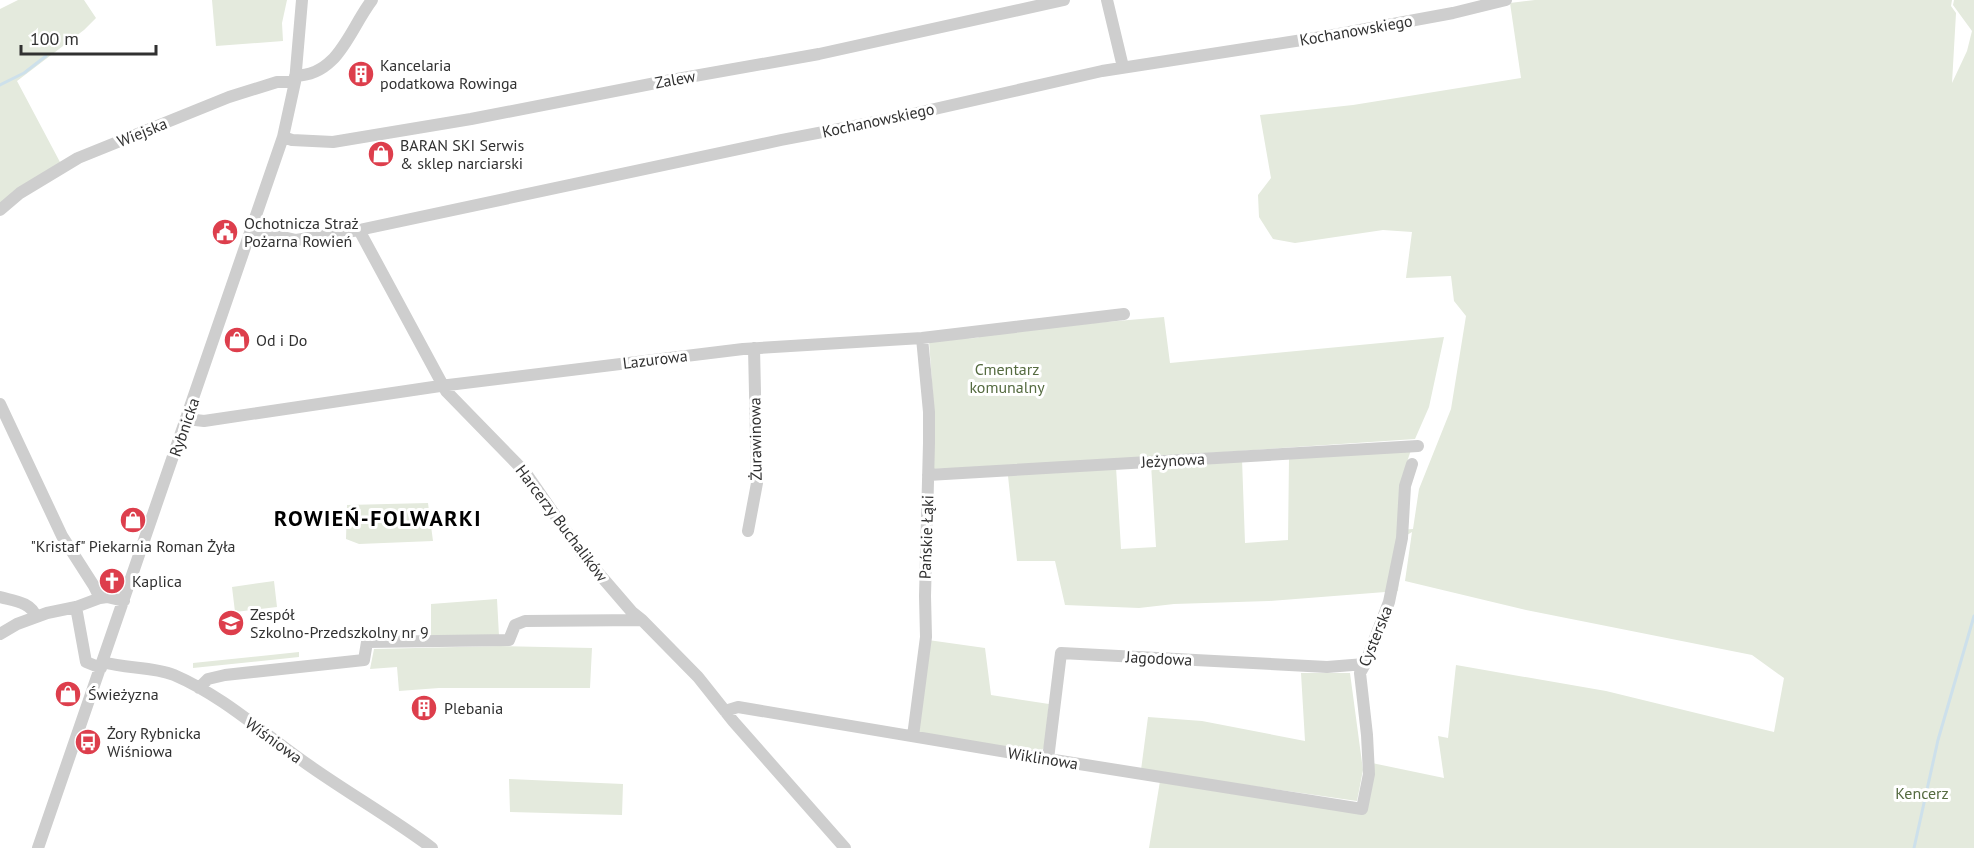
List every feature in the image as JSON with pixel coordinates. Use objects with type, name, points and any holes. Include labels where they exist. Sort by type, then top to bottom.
[{"type":"street","name":"Rybnicka","points":[[38,848],[253,230],[283,137],[295,79],[302,0]]},
{"type":"street","name":"Wiejska","points":[[0,210],[20,193],[78,158],[229,97],[277,82],[295,79],[329,65],[340,52],[372,0]]},
{"type":"street","name":"Zalew","points":[[283,137],[292,140],[333,142],[471,119],[819,54],[1064,0]]},
{"type":"street","points":[[1107,0],[1123,67]]},
{"type":"street","name":"Kochanowskiego","points":[[253,230],[297,240],[359,230],[781,140],[886,120],[1123,67],[1328,36],[1453,13],[1506,0]]},
{"type":"street","name":"Harcerzy Buchalików","points":[[359,230],[442,385],[525,472],[582,554],[632,612],[698,677],[845,848]]},
{"type":"street","name":"Lazurowa","points":[[187,419],[204,421],[442,385],[753,348],[922,338],[1124,314]]},
{"type":"street","name":"Pańskie Łąki","points":[[913,736],[926,637],[929,412],[922,338]]},
{"type":"street","name":"Żurawinowa","points":[[748,531],[757,483],[753,348]]},
{"type":"street","points":[[0,405],[62,536],[100,598]]},
{"type":"street","name":"Jeżynowa","points":[[928,475],[1418,446]]},
{"type":"street","name":"Cysterska","points":[[1362,809],[1369,774],[1360,674],[1389,602],[1402,538],[1405,486],[1412,464]]},
{"type":"street","points":[[0,597],[33,609],[36,616]]},
{"type":"street","points":[[0,634],[36,616],[76,608],[100,598],[107,597],[124,601]]},
{"type":"street","points":[[76,608],[86,662],[102,665]]},
{"type":"street","points":[[199,688],[208,680],[225,675],[364,660],[368,642],[509,640],[514,625],[525,621],[642,620]]},
{"type":"street","name":"Jagodowa","points":[[1048,759],[1061,653],[1327,667],[1365,664]]},
{"type":"street","name":"Wiśniowa","points":[[102,665],[164,671],[199,688],[432,848]]},
{"type":"street","name":"Wiklinowa","points":[[725,711],[738,707],[1362,809]]},
{"type":"green space","points":[[18,0],[84,0],[96,18],[84,30],[17,81],[61,164],[0,204],[0,9]]},
{"type":"green space","points":[[212,0],[287,0],[282,23],[283,41],[216,46]]},
{"type":"green space","name":"Kencerz","points":[[1535,0],[1952,0],[1951,6],[1956,13],[1952,83],[1967,51],[1972,31],[1953,5],[1954,0],[1974,0],[1974,848],[1149,848],[1160,781],[1359,811],[1372,763],[1444,778],[1438,736],[1448,738],[1456,665],[1606,691],[1774,732],[1784,678],[1752,655],[1526,610],[1405,581],[1412,532],[1402,538],[1398,591],[1269,601],[1174,604],[1139,608],[1065,605],[1055,561],[1017,561],[1008,476],[1116,467],[1121,549],[1156,547],[1151,464],[1242,459],[1245,543],[1288,540],[1289,458],[1411,450],[1401,490],[1398,530],[1413,529],[1419,489],[1451,409],[1466,316],[1454,301],[1451,276],[1406,278],[1412,232],[1383,230],[1295,243],[1273,239],[1259,217],[1258,195],[1271,178],[1260,115],[1353,105],[1521,78],[1510,3]]},
{"type":"green space","name":"Cmentarz komunalny","points":[[1164,317],[1170,363],[1444,337],[1429,407],[1415,439],[1017,466],[933,469],[935,427],[929,340],[952,337],[975,338],[1047,327]]},
{"type":"green space","points":[[428,503],[433,541],[359,544],[346,539],[347,505]]},
{"type":"green space","points":[[274,581],[277,607],[235,612],[232,587]]},
{"type":"green space","points":[[497,599],[499,636],[431,640],[431,604]]},
{"type":"green space","points":[[928,640],[985,648],[991,695],[1049,704],[1045,746],[1039,754],[918,734]]},
{"type":"green space","points":[[500,646],[592,648],[590,688],[439,688],[399,691],[397,667],[370,669],[374,649]]},
{"type":"green space","points":[[299,652],[299,657],[193,668],[193,663]]},
{"type":"green space","points":[[1301,673],[1350,673],[1363,770],[1357,801],[1141,770],[1148,717],[1202,721],[1305,741]]},
{"type":"green space","points":[[509,779],[623,784],[622,815],[510,812]]},
{"type":"waterway","points":[[0,85],[24,73],[46,56]]},
{"type":"waterway","points":[[1914,848],[1938,740],[1974,616]]},
{"type":"place","name":"Kancelaria podatkowa Rowinga","points":[[361,74]]},
{"type":"place","name":"BARAN SKI Serwis & sklep narciarski","points":[[381,154]]},
{"type":"place","name":"Ochotnicza Straż Pożarna Rowień","points":[[225,232]]},
{"type":"place","name":"Od i Do","points":[[237,340]]},
{"type":"place","name":"\"Kristaf\" Piekarnia Roman Żyła","points":[[133,520]]},
{"type":"place","name":"Kaplica","points":[[112,581]]},
{"type":"place","name":"Zespół Szkolno-Przedszkolny nr 9","points":[[231,623]]},
{"type":"place","name":"Świeżyzna","points":[[68,694]]},
{"type":"place","name":"Plebania","points":[[424,708]]},
{"type":"place","name":"Żory Rybnicka Wiśniowa","points":[[88,742]]},
{"type":"district","name":"ROWIEŃ-FOLWARKI","points":[[378,518]]}]
